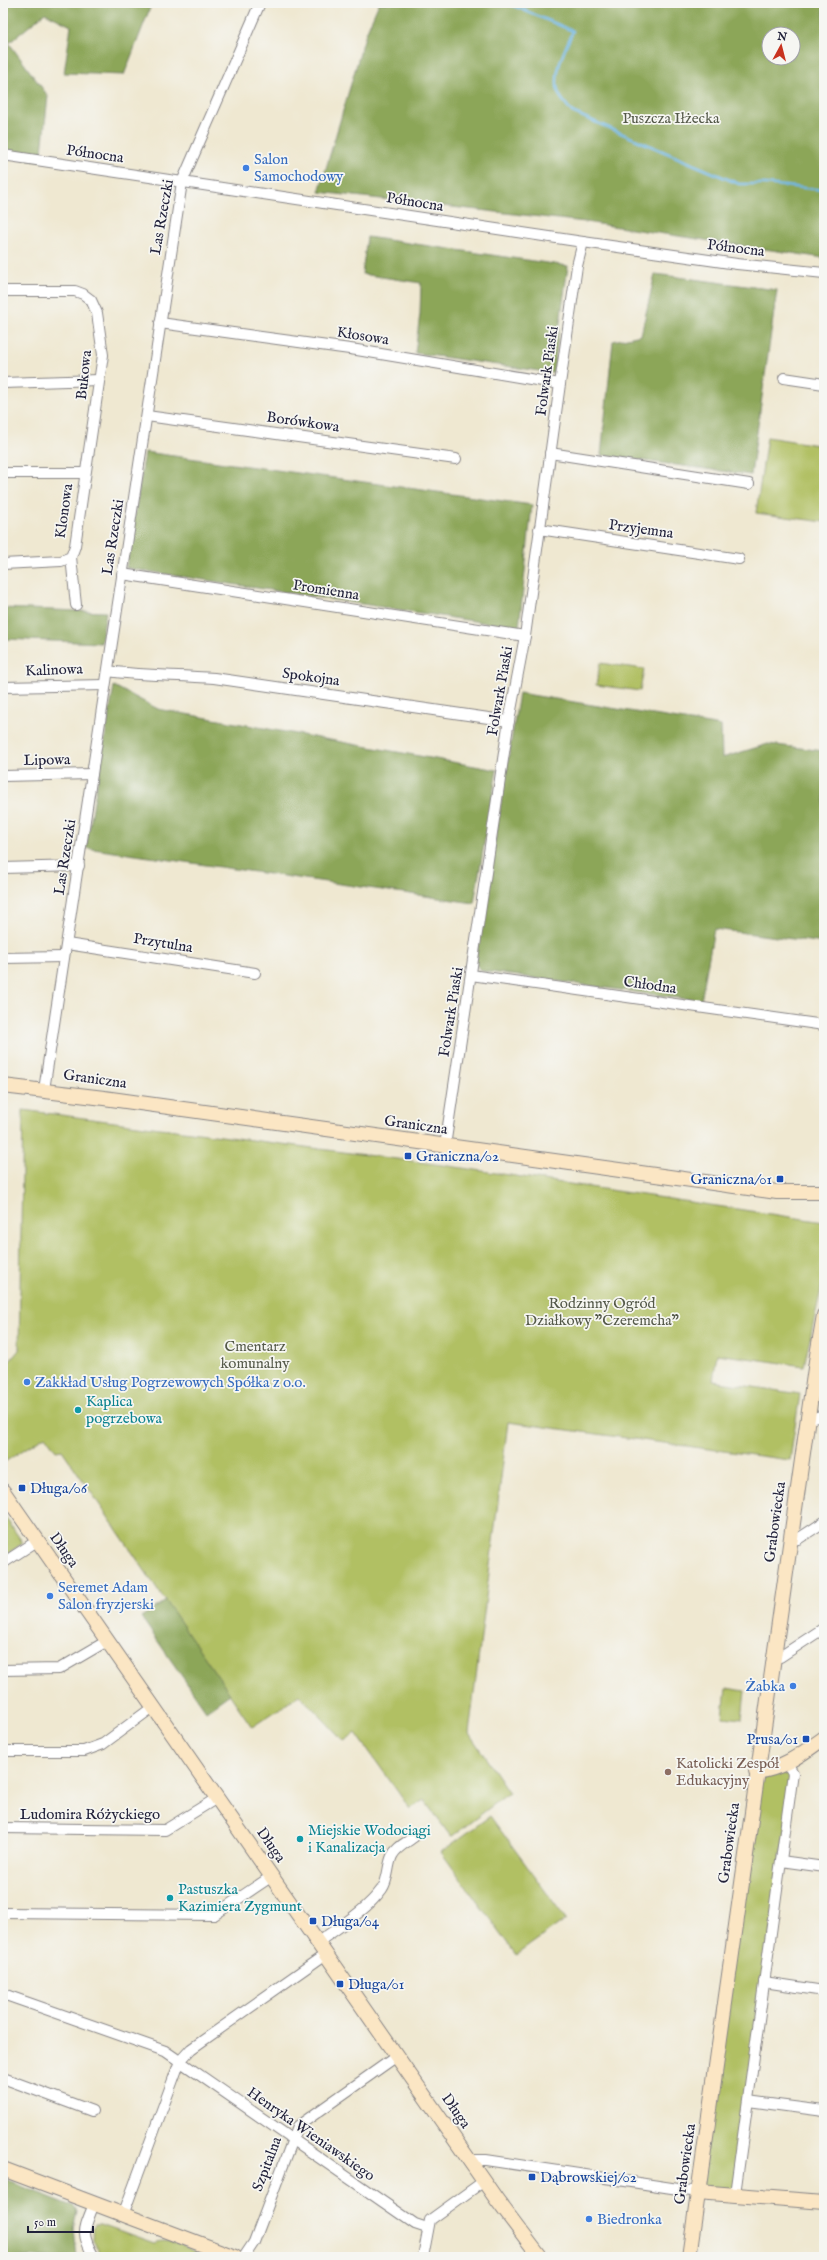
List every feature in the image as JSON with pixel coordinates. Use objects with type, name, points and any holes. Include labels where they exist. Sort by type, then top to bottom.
[{"type":"street","name":"Las Rzeczki","points":[[44,1090],[182,182],[260,3]]},
{"type":"street","name":"Północna","points":[[3,155],[583,242],[737,264],[824,274]]},
{"type":"street","name":"Folwark Piaski","points":[[445,1146],[509,721],[525,636],[577,266],[583,242]]},
{"type":"street","name":"Bukowa","points":[[3,292],[66,290],[83,294],[92,300],[101,330],[103,356],[85,473]]},
{"type":"street","name":"Kłosowa","points":[[160,323],[358,350],[560,384]]},
{"type":"street","points":[[784,378],[824,384]]},
{"type":"street","points":[[3,383],[99,380]]},
{"type":"street","name":"Borówkowa","points":[[147,416],[456,459]]},
{"type":"street","points":[[550,453],[749,484]]},
{"type":"street","points":[[3,473],[85,473]]},
{"type":"street","name":"Klonowa","points":[[3,564],[61,561],[71,557],[75,546],[85,473]]},
{"type":"street","name":"Przyjemna","points":[[539,529],[739,559]]},
{"type":"street","points":[[71,557],[76,605]]},
{"type":"street","name":"Promienna","points":[[122,574],[525,636]]},
{"type":"street","name":"Spokojna","points":[[108,670],[144,676],[174,674],[214,678],[509,721]]},
{"type":"street","name":"Kalinowa","points":[[3,687],[105,685]]},
{"type":"street","name":"Lipowa","points":[[3,776],[92,774]]},
{"type":"street","points":[[3,868],[79,866]]},
{"type":"street","name":"Przytulna","points":[[67,944],[255,973]]},
{"type":"street","points":[[3,958],[64,957]]},
{"type":"street","name":"Chłodna","points":[[471,975],[824,1025]]},
{"type":"street","name":"Graniczna","points":[[3,1086],[44,1090],[777,1192],[824,1192]]},
{"type":"street","name":"Grabowiecka","points":[[689,2257],[756,1772],[807,1420],[824,1315]]},
{"type":"street","points":[[807,1420],[824,1415]]},
{"type":"street","name":"Długa","points":[[3,1491],[484,2181],[540,2257]]},
{"type":"street","points":[[790,1540],[798,1540],[824,1522]]},
{"type":"street","points":[[3,1563],[37,1541]]},
{"type":"street","points":[[773,1657],[780,1658],[824,1628]]},
{"type":"street","points":[[3,1670],[59,1669],[107,1641]]},
{"type":"street","points":[[3,1751],[84,1751],[94,1748],[109,1740],[153,1707]]},
{"type":"street","points":[[756,1772],[768,1771],[787,1763],[824,1738]]},
{"type":"street","points":[[735,2194],[793,1773],[787,1763]]},
{"type":"street","name":"Ludomira Różyckiego","points":[[3,1828],[164,1830],[217,1798]]},
{"type":"street","points":[[123,2215],[180,2061],[191,2049],[322,1948],[360,1912],[382,1889],[389,1874],[392,1857],[397,1850],[415,1836]]},
{"type":"street","points":[[781,1861],[824,1867]]},
{"type":"street","points":[[3,1913],[214,1915],[272,1876]]},
{"type":"street","points":[[764,1982],[824,1991]]},
{"type":"street","name":"Henryka Wieniawskiego","points":[[3,1994],[166,2051],[416,2224],[427,2228]]},
{"type":"street","name":"Szpitalna","points":[[244,2257],[254,2242],[298,2126],[397,2056]]},
{"type":"street","points":[[3,2078],[92,2111]]},
{"type":"street","points":[[748,2101],[824,2111]]},
{"type":"street","points":[[470,2160],[486,2160],[698,2192],[824,2202]]},
{"type":"street","points":[[3,2169],[235,2257]]},
{"type":"street","points":[[423,2257],[428,2239],[427,2228],[430,2220],[484,2181]]},
{"type":"street","points":[[94,2204],[84,2230],[84,2237],[94,2257]]},
{"type":"green space","points":[[3,3],[152,3],[124,75],[64,73],[71,26],[45,13],[9,43],[48,96],[41,161],[3,155]]},
{"type":"green space","name":"Puszcza Iłżecka","points":[[379,3],[824,3],[824,258],[585,222],[319,192],[366,33]]},
{"type":"green space","points":[[367,237],[568,266],[553,373],[415,353],[420,314],[421,283],[362,274]]},
{"type":"green space","points":[[655,274],[777,290],[751,475],[601,455],[613,341],[641,335]]},
{"type":"green space","points":[[767,437],[824,446],[824,522],[756,513]]},
{"type":"green space","points":[[145,452],[532,505],[519,628],[126,568]]},
{"type":"green space","points":[[3,608],[106,612],[101,643],[3,639]]},
{"type":"green space","points":[[600,663],[644,669],[640,691],[596,685]]},
{"type":"green space","points":[[114,686],[158,709],[497,770],[474,903],[86,848]]},
{"type":"green space","points":[[519,693],[721,726],[722,758],[768,744],[824,751],[824,943],[714,929],[701,1001],[482,971],[475,964]]},
{"type":"green space","name":"Cmentarz komunalny","points":[[23,1110],[442,1165],[824,1222],[824,1276],[804,1366],[717,1354],[713,1381],[800,1394],[790,1460],[508,1422],[469,1733],[509,1793],[451,1837],[424,1800],[410,1809],[356,1733],[344,1741],[300,1695],[252,1727],[62,1450],[56,1451],[45,1436],[3,1463],[3,1369],[19,1350]]},
{"type":"green space","points":[[3,1514],[23,1543],[3,1557]]},
{"type":"green space","points":[[166,1601],[230,1694],[206,1711],[141,1617]]},
{"type":"green space","points":[[726,1688],[745,1691],[742,1719],[723,1717]]},
{"type":"green space","points":[[787,1763],[793,1773],[735,2194],[698,2192],[756,1772]]},
{"type":"green space","points":[[490,1816],[566,1919],[516,1955],[441,1852]]},
{"type":"green space","points":[[3,2179],[75,2207],[78,2212],[74,2229],[77,2257],[3,2257]]},
{"type":"green space","points":[[96,2224],[101,2224],[154,2243],[166,2241],[179,2244],[202,2255],[103,2257],[95,2245],[92,2236],[93,2228]]},
{"type":"waterway","points":[[507,3],[573,31],[558,68],[557,76],[558,91],[560,96],[572,112],[739,184],[765,184],[824,190]]},
{"type":"place","name":"Salon Samochodowy","points":[[246,168]]},
{"type":"place","name":"Graniczna/02","points":[[408,1156]]},
{"type":"place","name":"Graniczna/01","points":[[780,1179]]},
{"type":"place","name":"Zakkład Usług Pogrzewowych Spółka z o.o.","points":[[27,1382]]},
{"type":"place","name":"Kaplica pogrzebowa","points":[[78,1410]]},
{"type":"place","name":"Długa/06","points":[[22,1488]]},
{"type":"place","name":"Seremet Adam Salon fryzjerski","points":[[50,1596]]},
{"type":"place","name":"Żabka","points":[[793,1686]]},
{"type":"place","name":"Prusa/01","points":[[806,1739]]},
{"type":"place","name":"Katolicki Zespół Edukacyjny","points":[[668,1772]]},
{"type":"place","name":"Miejskie Wodociągi i Kanalizacja","points":[[300,1839]]},
{"type":"place","name":"Pastuszka Kazimiera Zygmunt","points":[[170,1898]]},
{"type":"place","name":"Długa/04","points":[[313,1921]]},
{"type":"place","name":"Długa/01","points":[[340,1984]]},
{"type":"place","name":"Dąbrowskiej/02","points":[[532,2177]]},
{"type":"place","name":"Biedronka","points":[[589,2219]]},
{"type":"park label","name":"Rodzinny Ogród Działkowy \"Czeremcha\"","points":[[602,1312]]}]
